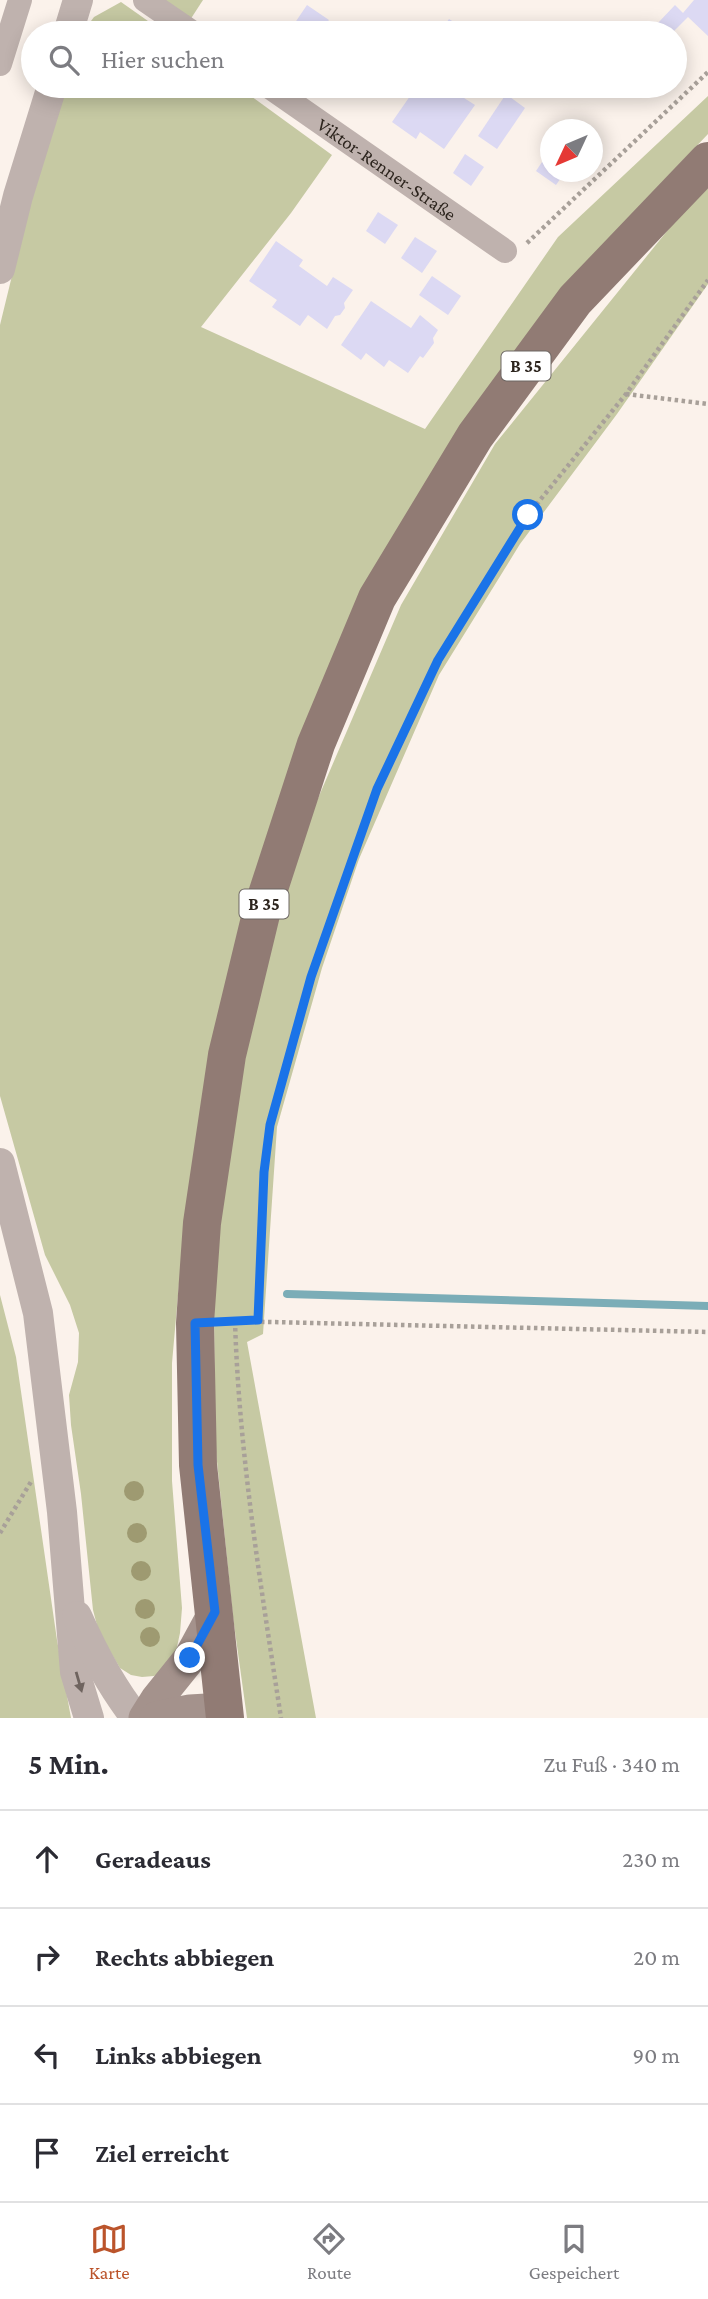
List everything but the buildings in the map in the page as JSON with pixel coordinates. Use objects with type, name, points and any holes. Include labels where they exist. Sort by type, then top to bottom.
[{"type":"main road","name":"B 35","points":[[224,1713],[198,1465],[195,1323],[202,1223],[227,1055],[262,910],[316,744],[377,598],[475,436],[575,300],[708,161]]},
{"type":"main road","points":[[145,1718],[190,1658],[215,1612]]},
{"type":"main road","points":[[156,1718],[190,1711],[224,1713]]},
{"type":"street","points":[[0,64],[20,0]]},
{"type":"street","points":[[72,21],[78,0]]},
{"type":"street","points":[[145,0],[175,21]]},
{"type":"street","points":[[0,269],[18,196],[47,98]]},
{"type":"street","name":"Viktor-Renner-Straße","points":[[285,98],[506,251]]},
{"type":"street","points":[[0,1163],[38,1312],[62,1512],[75,1672],[89,1718]]},
{"type":"street","points":[[68,1597],[90,1646],[123,1702],[136,1718]]},
{"type":"path","points":[[687,92],[708,72]]},
{"type":"path","points":[[506,251],[516,252],[563,211],[681,98]]},
{"type":"path","points":[[258,1320],[264,1172],[270,1125],[311,977],[377,789],[438,660],[528,515],[626,394],[708,280]]},
{"type":"path","points":[[626,394],[708,404]]},
{"type":"path","points":[[195,1323],[258,1320],[708,1332]]},
{"type":"path","points":[[235,1321],[237,1392],[281,1718]]},
{"type":"path","points":[[0,1533],[36,1474],[54,1457]]},
{"type":"green space","points":[[161,0],[203,0],[190,20]]},
{"type":"green space","points":[[121,2],[148,21],[91,21]]},
{"type":"green space","points":[[708,96],[708,134],[571,278],[371,584],[179,1284],[172,1363],[172,1481],[182,1608],[180,1633],[175,1656],[165,1670],[154,1676],[142,1677],[131,1675],[120,1668],[99,1633],[93,1610],[69,1395],[78,1362],[79,1333],[70,1305],[45,1255],[0,1096],[0,325],[28,210],[61,98],[254,98],[332,155],[291,213],[201,327],[425,429],[558,237]]},
{"type":"green space","points":[[708,188],[708,284],[617,414],[520,544],[439,675],[359,859],[322,968],[277,1127],[263,1334],[247,1342],[316,1718],[247,1718],[233,1617],[215,1442],[214,1304],[222,1171],[264,956],[310,817],[401,605],[495,444],[676,220]]},
{"type":"green space","points":[[0,1295],[16,1357],[71,1718],[0,1718]]},
{"type":"waterway","points":[[287,1294],[708,1306]]},
{"type":"route","points":[[190,1658],[215,1612],[198,1465],[195,1323],[258,1320],[264,1172],[270,1125],[311,977],[377,789],[438,660],[528,515]]}]
